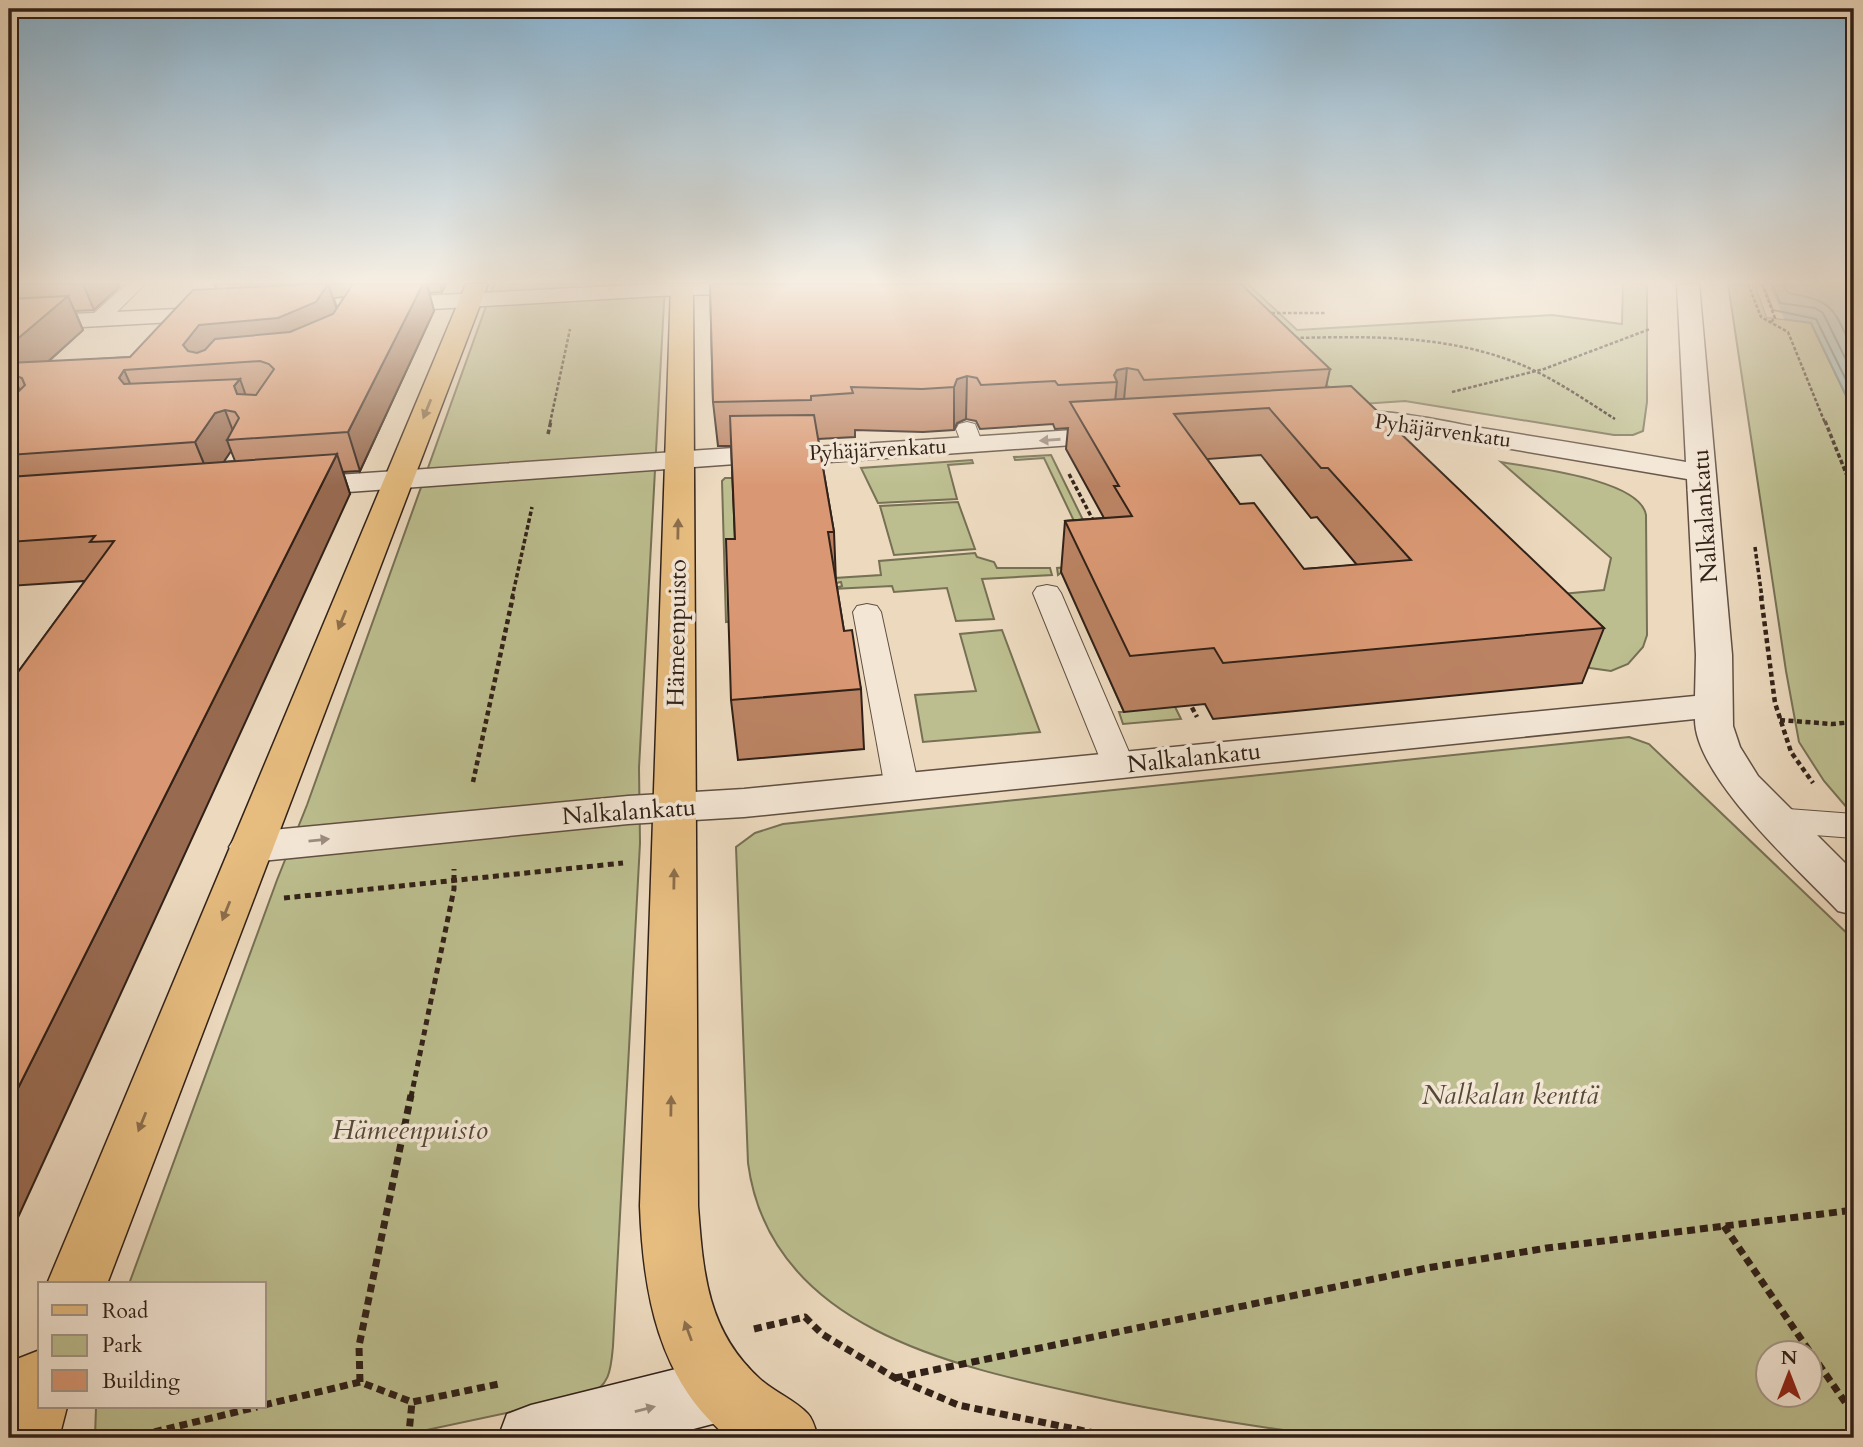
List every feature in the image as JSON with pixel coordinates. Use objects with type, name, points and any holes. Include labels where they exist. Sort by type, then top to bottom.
[{"type":"main road","points":[[78,1282],[449,352]]},
{"type":"main road","name":"Hämeenpuisto","points":[[681,352],[669,1206],[671,1247],[682,1315],[693,1343],[724,1389],[748,1412],[785,1438]]},
{"type":"main road","points":[[26,1438],[38,1390]]},
{"type":"street","name":"Nalkalankatu","points":[[251,847],[902,788],[1714,706],[1714,655],[1693,352]]},
{"type":"street","name":"Pyhäjärvenkatu","points":[[1307,423],[1363,421],[1435,428],[1702,473]]},
{"type":"street","name":"Pyhäjärvenkatu","points":[[263,489],[763,453],[815,455],[969,437],[1133,429]]},
{"type":"street","points":[[1714,706],[1714,726],[1720,747],[1744,785],[1854,899]]},
{"type":"street","points":[[531,1438],[724,1389]]},
{"type":"lane","points":[[1047,593],[1119,765]]},
{"type":"lane","points":[[867,612],[902,788]]},
{"type":"lane","points":[[1775,820],[1852,826]]},
{"type":"path","points":[[546,443],[565,352]]},
{"type":"path","points":[[1476,352],[1535,372],[1620,423]]},
{"type":"path","points":[[1440,394],[1535,372],[1592,352]]},
{"type":"path","points":[[1796,352],[1854,493]]},
{"type":"path","points":[[1063,463],[1095,523]]},
{"type":"path","points":[[470,791],[533,503]]},
{"type":"path","points":[[1755,547],[1775,703],[1791,752],[1852,826]]},
{"type":"path","points":[[1183,691],[1202,727]]},
{"type":"path","points":[[1780,720],[1832,724],[1854,722]]},
{"type":"path","points":[[360,1381],[359,1346],[454,881],[454,856]]},
{"type":"path","points":[[229,904],[626,863]]},
{"type":"path","points":[[895,1378],[1427,1268],[1547,1248],[1854,1209]]},
{"type":"path","points":[[1724,1226],[1800,1338]]},
{"type":"path","points":[[769,1326],[805,1317],[822,1334],[895,1378],[958,1405],[1119,1438]]},
{"type":"path","points":[[1825,1374],[1854,1415]]},
{"type":"path","points":[[266,1404],[360,1381],[412,1402]]},
{"type":"path","points":[[129,1438],[253,1408]]},
{"type":"green space","name":"Hämeenpuisto","points":[[470,352],[661,352],[639,768],[640,843],[613,1346],[605,1382],[586,1396],[389,1438],[95,1438],[96,1408],[266,1408],[266,1282],[130,1282],[307,805]]},
{"type":"green space","points":[[1293,352],[1647,352],[1647,402],[1643,431],[1633,435],[1614,435],[1405,401],[1347,405]]},
{"type":"green space","points":[[1738,352],[1825,352],[1854,412],[1854,816],[1824,781],[1799,742]]},
{"type":"green space","points":[[1051,455],[1181,719],[1123,724],[1119,712],[1124,712],[1062,572],[1058,575],[1057,568],[1095,565],[1044,458],[1015,460],[1014,457]]},
{"type":"green space","points":[[972,460],[973,463],[948,465],[957,499],[878,503],[861,468]]},
{"type":"green space","points":[[1501,462],[1583,477],[1625,492],[1639,503],[1646,515],[1647,635],[1643,647],[1628,664],[1611,671],[1590,668],[1520,598],[1604,590],[1611,558]]},
{"type":"green space","points":[[725,478],[736,478],[733,621],[726,622],[722,481]]},
{"type":"green space","points":[[958,502],[975,549],[894,555],[880,506]]},
{"type":"green space","points":[[975,553],[977,557],[994,562],[997,568],[1050,568],[1052,575],[982,579],[994,619],[956,621],[947,588],[894,592],[892,586],[832,589],[842,586],[841,582],[836,583],[835,578],[881,575],[879,561]]},
{"type":"green space","points":[[1002,630],[1040,732],[923,742],[915,695],[976,691],[960,634]]},
{"type":"green space","name":"Nalkalan kenttä","points":[[1629,737],[1649,744],[1854,940],[1854,1438],[1326,1437],[1174,1413],[1059,1389],[942,1358],[887,1336],[837,1307],[795,1269],[765,1222],[748,1163],[736,847],[755,833],[783,824]]},
{"type":"water","points":[[1825,352],[1854,352],[1854,412]]},
{"type":"building","points":[[135,352],[389,352],[348,432],[227,440],[239,418],[235,412],[225,410],[215,413],[195,442],[9,455],[9,392],[19,391],[25,385],[22,378],[9,375],[9,363],[130,357]],"holes":[[[260,361],[274,369],[256,395],[237,394],[234,386],[240,379],[124,384],[119,378],[124,370]]]},
{"type":"building","points":[[712,352],[1312,352],[1330,369],[1144,380],[1138,370],[1127,368],[1117,370],[1114,375],[1117,382],[1058,385],[1055,381],[981,385],[977,378],[967,376],[957,379],[954,387],[851,387],[853,393],[811,396],[811,400],[713,402]]},
{"type":"building","points":[[1351,386],[1604,628],[1223,663],[1214,648],[1130,656],[1065,521],[1132,516],[1114,486],[1119,486],[1070,402]],"holes":[[[1269,408],[1321,468],[1328,468],[1411,560],[1304,569],[1254,503],[1240,504],[1174,414]]]},
{"type":"building","points":[[814,415],[834,532],[828,532],[844,631],[852,630],[861,689],[731,700],[726,539],[735,539],[730,416]]},
{"type":"building","points":[[337,454],[9,1106],[9,672],[18,672],[114,541],[90,542],[95,536],[9,542],[9,477]]}]
